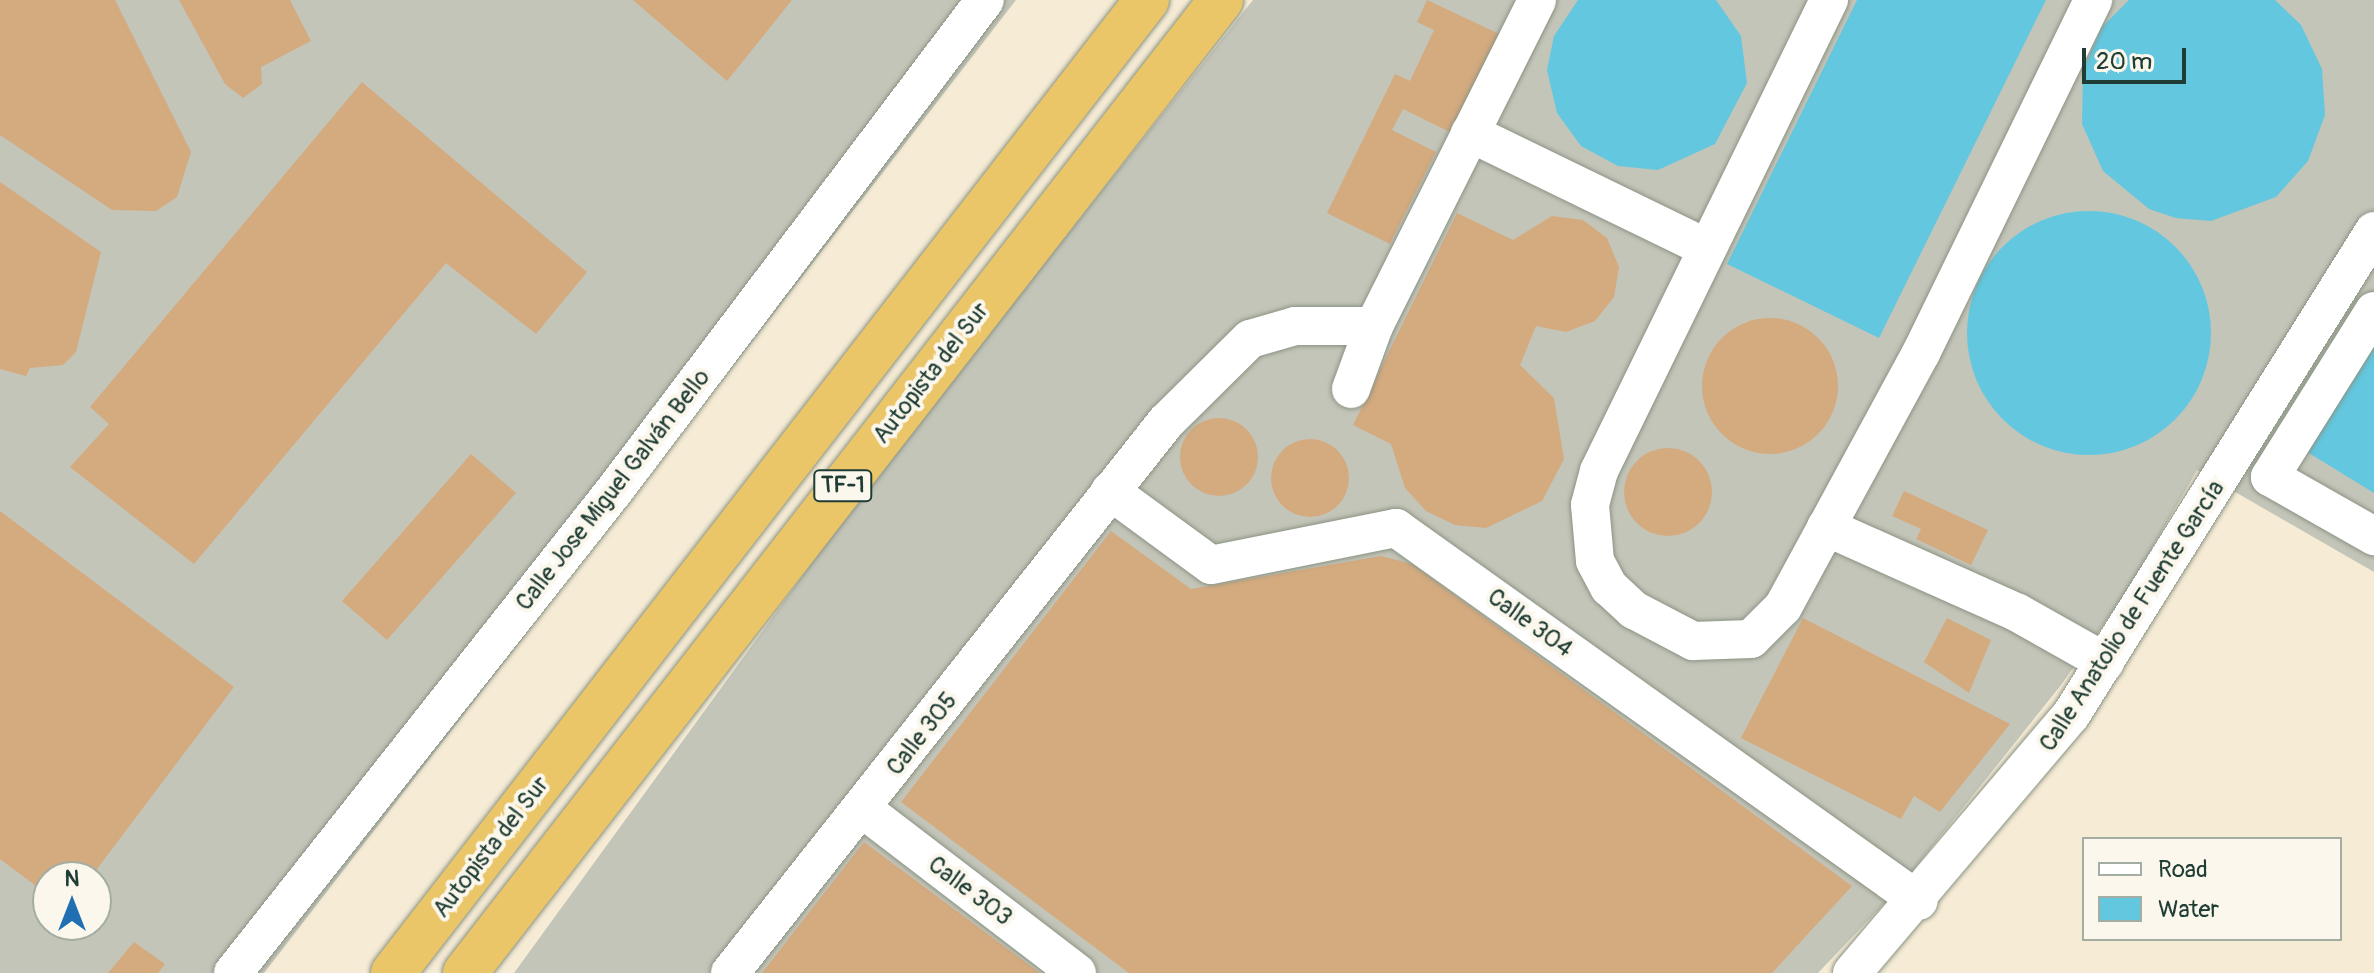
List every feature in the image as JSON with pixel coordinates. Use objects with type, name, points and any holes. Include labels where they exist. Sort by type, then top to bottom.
[{"type":"highway","name":"Autopista del Sur","points":[[393,973],[1147,0]]},
{"type":"highway","name":"Autopista del Sur","points":[[465,973],[1221,0]]},
{"type":"street","name":"Calle Jose Miguel Galván Bello","points":[[233,973],[614,491],[985,0]]},
{"type":"street","points":[[1351,389],[1374,326],[1537,0]]},
{"type":"street","points":[[1829,0],[1705,247],[1599,471],[1590,505],[1595,561],[1634,610],[1693,641],[1725,644],[1770,625],[1921,353],[2093,0]]},
{"type":"street","points":[[1470,133],[1705,247]]},
{"type":"street","name":"Calle Anatolio de Fuente García","points":[[1852,973],[1919,901],[2043,755],[2105,662],[2374,231]]},
{"type":"street","points":[[2374,311],[2270,477],[2374,536]]},
{"type":"street","name":"Calle 305","points":[[730,973],[864,810],[1166,422],[1250,339],[1295,326],[1374,326]]},
{"type":"street","name":"Calle 304","points":[[1110,491],[1211,565],[1396,528],[1919,901]]},
{"type":"street","points":[[1826,527],[2018,613],[2105,662]]},
{"type":"street","name":"Calle 303","points":[[864,810],[1077,973]]},
{"type":"shaded area","points":[[0,0],[1016,0],[264,973],[0,973]]},
{"type":"shaded area","points":[[1253,0],[2374,0],[2374,572],[2197,470],[2128,590],[2061,685],[1899,888],[1818,973],[514,973],[865,490]]},
{"type":"water","points":[[1578,0],[1716,0],[1741,36],[1747,83],[1715,144],[1658,170],[1618,166],[1581,146],[1557,113],[1547,70],[1554,36]]},
{"type":"water","points":[[1857,0],[2046,0],[1879,338],[1727,264]]},
{"type":"water","points":[[2129,0],[2275,0],[2301,25],[2322,69],[2325,115],[2308,161],[2276,197],[2211,221],[2176,218],[2149,209],[2103,171],[2082,124],[2083,70],[2102,27]]},
{"type":"water","points":[[2089,211],[2113,213],[2136,220],[2176,246],[2202,286],[2209,309],[2209,357],[2202,380],[2176,420],[2136,446],[2113,453],[2089,455],[2065,453],[2042,446],[2002,420],[1976,380],[1969,357],[1967,333],[1969,309],[1976,286],[2002,246],[2042,220],[2065,213]]},
{"type":"water","points":[[2374,341],[2374,493],[2304,450]]},
{"type":"building","points":[[0,0],[115,0],[191,152],[177,197],[156,211],[112,210],[0,135]]},
{"type":"building","points":[[179,0],[290,0],[311,41],[261,67],[262,84],[243,98],[225,84]]},
{"type":"building","points":[[633,0],[792,0],[727,81]]},
{"type":"building","points":[[1427,0],[1512,40],[1462,138],[1403,109],[1392,130],[1436,152],[1390,244],[1327,213],[1395,74],[1410,81],[1434,30],[1417,22]]},
{"type":"building","points":[[362,82],[587,272],[536,334],[446,263],[194,564],[70,467],[109,424],[90,407]]},
{"type":"building","points":[[0,182],[101,252],[76,352],[63,365],[30,368],[26,376],[0,369]]},
{"type":"building","points":[[1457,213],[1513,240],[1552,216],[1583,220],[1607,238],[1619,267],[1614,297],[1595,321],[1566,332],[1536,326],[1520,365],[1554,398],[1564,459],[1542,501],[1486,528],[1455,525],[1426,511],[1405,488],[1391,444],[1353,425]]},
{"type":"building","points":[[1770,318],[1796,324],[1818,338],[1832,360],[1838,386],[1832,412],[1818,434],[1796,448],[1770,454],[1744,448],[1722,434],[1708,412],[1702,386],[1708,360],[1722,338],[1744,324]]},
{"type":"building","points":[[1219,418],[1234,421],[1247,429],[1255,442],[1258,457],[1255,472],[1247,485],[1234,493],[1219,496],[1204,493],[1191,485],[1183,472],[1180,457],[1183,442],[1191,429],[1204,421]]},
{"type":"building","points":[[1310,439],[1325,442],[1338,450],[1346,463],[1349,478],[1346,493],[1338,506],[1325,514],[1310,517],[1295,514],[1282,506],[1274,493],[1271,478],[1274,463],[1282,450],[1295,442]]},
{"type":"building","points":[[1659,448],[1677,448],[1693,455],[1705,467],[1712,483],[1712,501],[1705,517],[1693,529],[1677,536],[1659,536],[1643,529],[1631,517],[1624,501],[1624,483],[1631,467],[1643,455]]},
{"type":"building","points":[[471,454],[516,493],[387,640],[342,601]]},
{"type":"building","points":[[1904,491],[1988,530],[1971,565],[1916,539],[1921,529],[1892,516]]},
{"type":"building","points":[[0,511],[234,687],[103,861],[32,861],[32,883],[0,859]]},
{"type":"building","points":[[1111,531],[1191,589],[1381,556],[1412,564],[1852,886],[1772,973],[1129,973],[901,802]]},
{"type":"building","points":[[1803,618],[2010,724],[1940,812],[1914,796],[1901,819],[1741,738]]},
{"type":"building","points":[[1947,618],[1991,640],[1969,693],[1924,662]]},
{"type":"building","points":[[864,842],[1040,973],[762,973]]},
{"type":"building","points":[[134,942],[165,964],[158,973],[108,973]]}]
